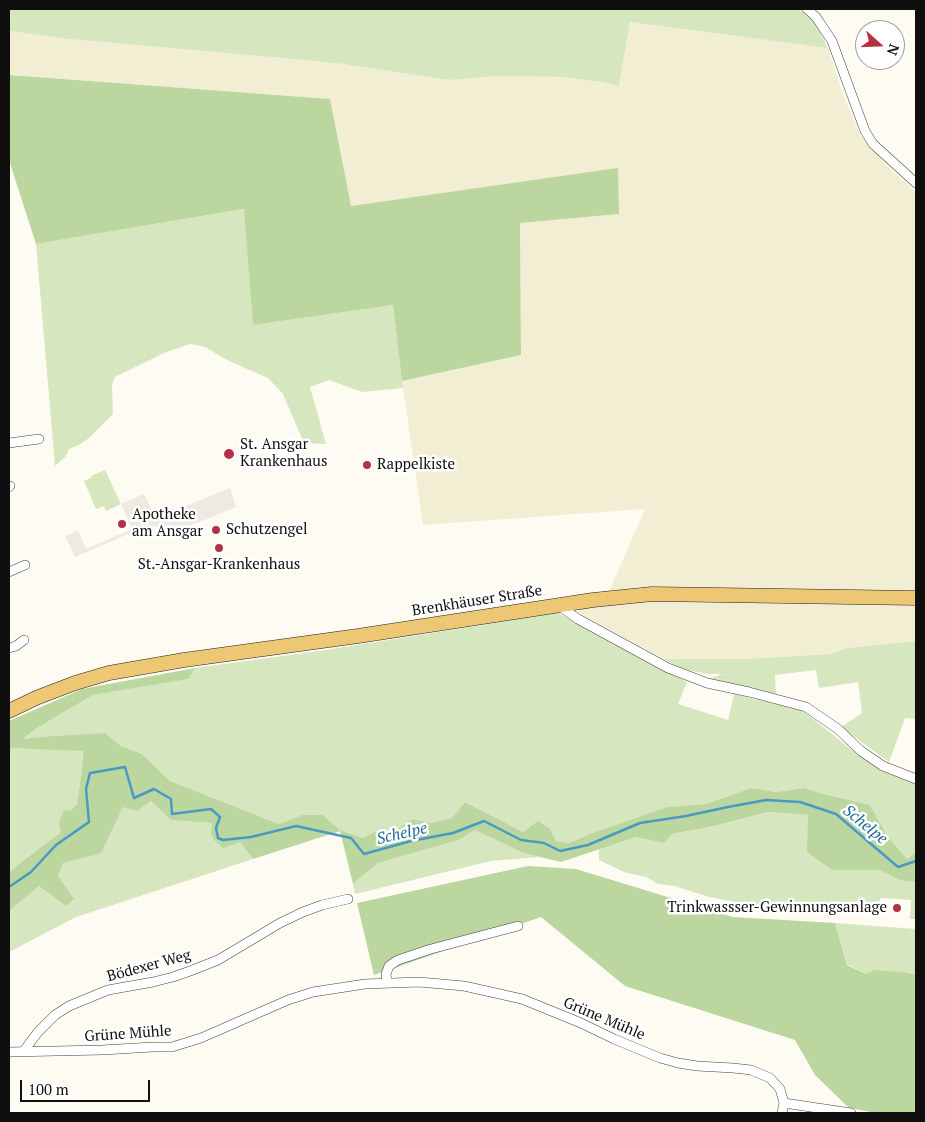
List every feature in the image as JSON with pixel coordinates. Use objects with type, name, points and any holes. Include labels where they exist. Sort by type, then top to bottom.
[{"type":"main road","points":[[558,605],[652,594],[916,598]]},
{"type":"main road","name":"Brenkhäuser Straße","points":[[9,711],[75,683],[109,673],[184,660],[358,636],[558,605]]},
{"type":"street","points":[[808,9],[816,17],[832,41],[865,131],[873,144],[916,183]]},
{"type":"street","points":[[9,443],[39,439]]},
{"type":"street","points":[[9,572],[24,565]]},
{"type":"street","name":"Brenkhäuser Straße","points":[[558,605],[578,619],[668,668],[707,683],[806,707],[838,729],[861,751],[883,766],[916,779]]},
{"type":"street","points":[[9,648],[16,646],[24,640]]},
{"type":"street","name":"Bödexer Weg","points":[[23,1052],[38,1032],[55,1015],[69,1006],[108,990],[166,979],[190,971],[218,960],[280,923],[303,912],[348,899]]},
{"type":"street","points":[[387,983],[386,974],[389,966],[398,960],[431,948],[518,926]]},
{"type":"street","name":"Grüne Mühle","points":[[9,1052],[172,1047],[200,1038],[288,1000],[312,992],[364,984],[419,982],[464,986],[522,999],[660,1058],[678,1063],[751,1070],[770,1078],[780,1089],[784,1103]]},
{"type":"street","points":[[782,1113],[784,1103]]},
{"type":"street","points":[[784,1103],[796,1113]]},
{"type":"street","points":[[784,1103],[851,1113]]},
{"type":"shaded area","points":[[630,22],[828,48],[842,91],[860,136],[892,171],[916,190],[916,641],[847,648],[831,654],[746,659],[664,659],[577,612],[610,589],[645,509],[423,525],[402,381],[521,355],[520,223],[619,214],[617,169],[350,206],[330,99],[9,75],[9,31],[69,39],[343,64],[449,80],[499,76],[562,77],[619,86]]},
{"type":"shaded area","points":[[230,488],[236,507],[170,533],[149,525],[75,557],[65,536],[78,530],[86,549],[132,529],[121,504],[144,494],[156,518]]},
{"type":"green space","points":[[9,9],[799,9],[816,24],[828,48],[630,22],[619,86],[562,77],[499,76],[449,80],[343,64],[69,39],[9,31]]},
{"type":"green space","points":[[9,75],[330,99],[351,206],[618,168],[619,214],[520,223],[521,355],[402,381],[393,305],[253,325],[244,209],[36,244],[9,160]]},
{"type":"green space","points":[[245,209],[253,325],[393,305],[403,388],[362,392],[329,380],[310,387],[326,444],[304,443],[283,394],[268,378],[229,361],[205,347],[190,344],[164,353],[115,377],[112,385],[113,414],[89,438],[69,449],[66,456],[55,466],[36,244]]},
{"type":"green space","points":[[105,470],[121,504],[106,511],[104,506],[96,509],[84,481]]},
{"type":"green space","points":[[557,613],[687,682],[678,704],[728,720],[734,694],[803,711],[852,750],[882,768],[916,781],[916,852],[907,859],[888,837],[870,805],[805,788],[776,792],[751,788],[706,804],[667,807],[569,843],[555,841],[550,829],[523,832],[465,802],[452,818],[431,823],[412,819],[394,831],[374,832],[363,838],[340,830],[323,815],[302,815],[279,824],[170,781],[142,754],[121,746],[105,733],[51,736],[22,740],[37,728],[93,695],[189,679],[195,668],[326,650]]},
{"type":"green space","points":[[916,641],[916,719],[905,718],[889,762],[841,727],[862,713],[858,682],[819,688],[816,670],[775,675],[776,694],[708,679],[723,674],[708,674],[682,669],[664,659],[746,659],[831,654],[847,648]]},
{"type":"green space","points":[[195,668],[189,679],[93,695],[37,728],[23,739],[105,733],[121,746],[142,754],[170,781],[279,824],[302,815],[323,815],[340,830],[363,838],[374,832],[394,831],[412,819],[431,823],[452,818],[465,802],[523,832],[538,821],[550,829],[556,841],[569,843],[667,807],[706,804],[751,788],[776,792],[805,788],[870,805],[888,837],[907,859],[916,852],[916,882],[899,880],[879,870],[832,870],[807,852],[808,815],[768,812],[714,826],[672,834],[664,843],[636,837],[561,862],[523,853],[475,830],[458,840],[378,863],[353,884],[340,831],[253,859],[240,842],[223,848],[214,840],[211,833],[212,823],[171,820],[151,801],[137,811],[123,807],[101,853],[63,863],[58,876],[74,899],[66,906],[39,886],[9,911],[9,873],[61,832],[59,821],[64,811],[71,810],[77,804],[83,751],[9,748],[9,721],[82,689]]},
{"type":"green space","points":[[9,748],[83,750],[77,804],[71,810],[61,832],[9,873]]},
{"type":"green space","points":[[151,801],[171,820],[212,823],[211,833],[240,842],[253,859],[76,917],[9,952],[9,911],[39,886],[66,906],[73,899],[58,876],[63,863],[101,852],[123,807]]},
{"type":"green space","points":[[768,812],[808,815],[832,870],[879,870],[899,880],[916,882],[916,919],[910,919],[911,900],[880,898],[878,914],[830,912],[796,903],[768,908],[709,897],[675,886],[658,884],[646,877],[624,872],[599,860],[599,849],[636,837],[664,843],[672,834],[714,826]]},
{"type":"green space","points":[[475,830],[523,853],[539,857],[491,861],[355,894],[353,884],[378,863],[457,840]]},
{"type":"green space","points":[[528,866],[576,869],[733,917],[835,923],[847,965],[866,974],[874,970],[916,975],[916,1113],[877,1113],[849,1108],[815,1075],[795,1040],[625,986],[541,917],[374,975],[357,903]]},
{"type":"green space","points":[[835,923],[916,929],[916,975],[909,973],[866,974],[847,964]]},
{"type":"waterway","name":"Schelpe","points":[[9,887],[31,872],[56,845],[89,822],[86,789],[90,773],[125,767],[134,798],[154,789],[171,799],[172,814],[211,809],[220,817],[216,828],[218,838],[223,840],[251,837],[296,826],[351,838],[364,854],[411,841],[453,833],[484,821],[521,840],[544,843],[560,851],[588,845],[640,823],[766,800],[800,802],[836,814],[898,867],[916,861]]},
{"type":"place","name":"St. Ansgar Krankenhaus","points":[[229,454]]},
{"type":"place","name":"Rappelkiste","points":[[367,465]]},
{"type":"place","name":"Apotheke am Ansgar","points":[[122,524]]},
{"type":"place","name":"Schutzengel","points":[[216,530]]},
{"type":"place","name":"St.-Ansgar-Krankenhaus","points":[[219,548]]},
{"type":"place","name":"Trinkwassser-Gewinnungsanlage","points":[[897,908]]}]
